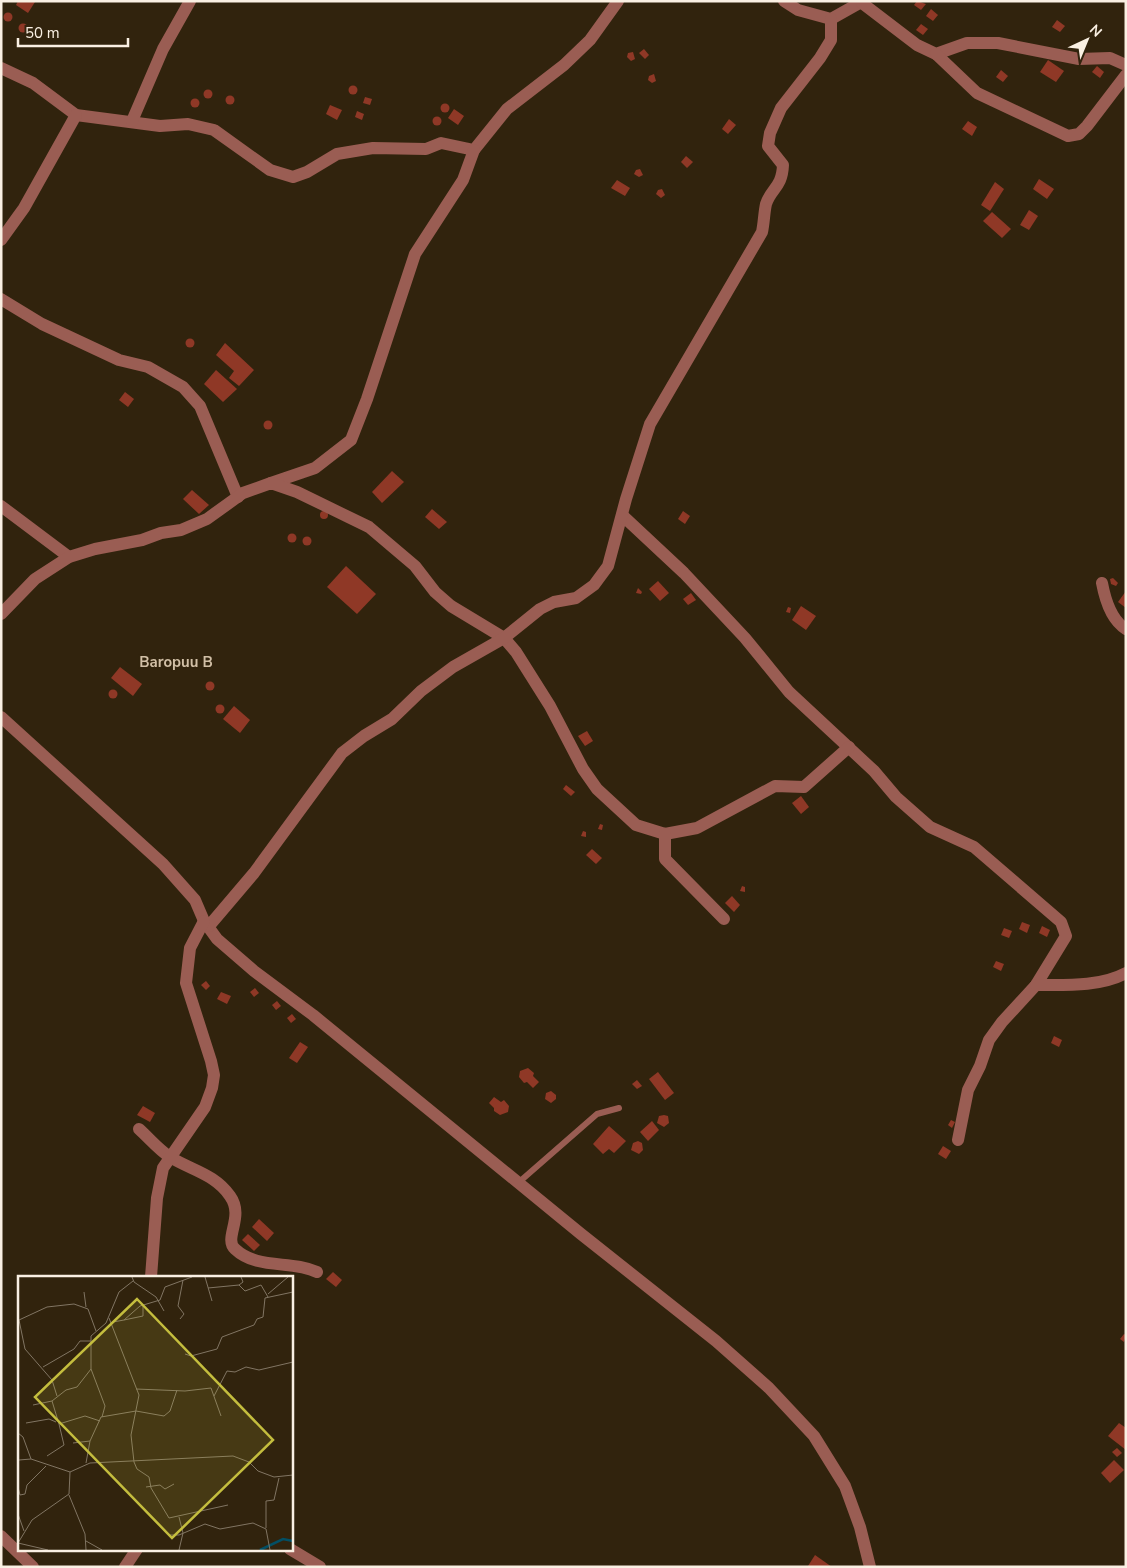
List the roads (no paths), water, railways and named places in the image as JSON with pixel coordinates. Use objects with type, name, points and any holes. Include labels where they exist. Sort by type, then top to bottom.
[{"type":"street","points":[[132,121],[163,49],[190,1]]},
{"type":"street","points":[[1,614],[34,579],[69,557],[181,530],[207,519],[238,497],[315,468],[351,440],[367,399],[416,254],[463,180],[474,150],[507,109],[564,65],[590,40],[618,1]]},
{"type":"street","points":[[784,1],[798,10],[831,19],[862,2],[917,45],[936,54],[977,93],[1068,136],[1079,134],[1126,76]]},
{"type":"street","points":[[151,1276],[157,1198],[163,1168],[205,1107],[212,1088],[212,1061],[186,983],[190,948],[206,924],[260,865],[342,753],[364,736],[392,719],[421,691],[453,667],[504,638],[540,609],[554,602],[576,598],[594,585],[608,566],[623,516],[626,499],[650,424],[762,232],[766,218],[766,203],[782,178],[783,165],[768,146],[770,133],[781,108],[820,58],[831,40],[831,19]]},
{"type":"street","points":[[936,54],[967,44],[998,43],[1079,59],[1110,58],[1126,65]]},
{"type":"street","points":[[1,68],[34,83],[76,114],[160,126],[188,124],[214,130],[270,170],[293,177],[307,172],[337,154],[373,148],[426,149],[441,144],[474,150]]},
{"type":"street","points":[[1,240],[24,208],[76,114]]},
{"type":"street","points":[[1,298],[42,324],[119,360],[148,367],[183,387],[200,406],[238,497]]},
{"type":"street","points":[[271,483],[297,492],[369,527],[415,566],[436,592],[451,606],[504,638],[516,652],[550,706],[583,769],[597,789],[636,825],[665,834],[698,828],[775,786],[804,787],[849,747]]},
{"type":"street","points":[[1,506],[69,557]]},
{"type":"street","points":[[623,516],[656,545],[716,607],[789,692],[874,771],[896,797],[930,827],[974,847],[1061,922],[1066,936],[1036,985],[1002,1022],[983,1052],[980,1066],[968,1090],[958,1140]]},
{"type":"street","points":[[1102,583],[1106,603],[1121,626],[1126,629]]},
{"type":"street","points":[[1,717],[162,864],[195,900],[206,924],[217,939],[254,971],[313,1015],[518,1183],[716,1341],[769,1388],[814,1436],[845,1486],[860,1527],[870,1567]]},
{"type":"street","points":[[665,834],[665,859],[724,919]]},
{"type":"street","points":[[1036,985],[1076,984],[1115,979],[1126,973]]},
{"type":"street","points":[[139,1129],[169,1157],[211,1176],[231,1196],[237,1214],[230,1238],[234,1249],[254,1262],[305,1267],[317,1272]]},
{"type":"street","points":[[1,1536],[33,1567]]},
{"type":"street","points":[[125,1567],[136,1550]]},
{"type":"street","points":[[292,1550],[320,1567]]},
{"type":"lane","points":[[518,1183],[597,1114],[619,1108]]},
{"type":"district","name":"Baropuu B","points":[[176,662]]}]
